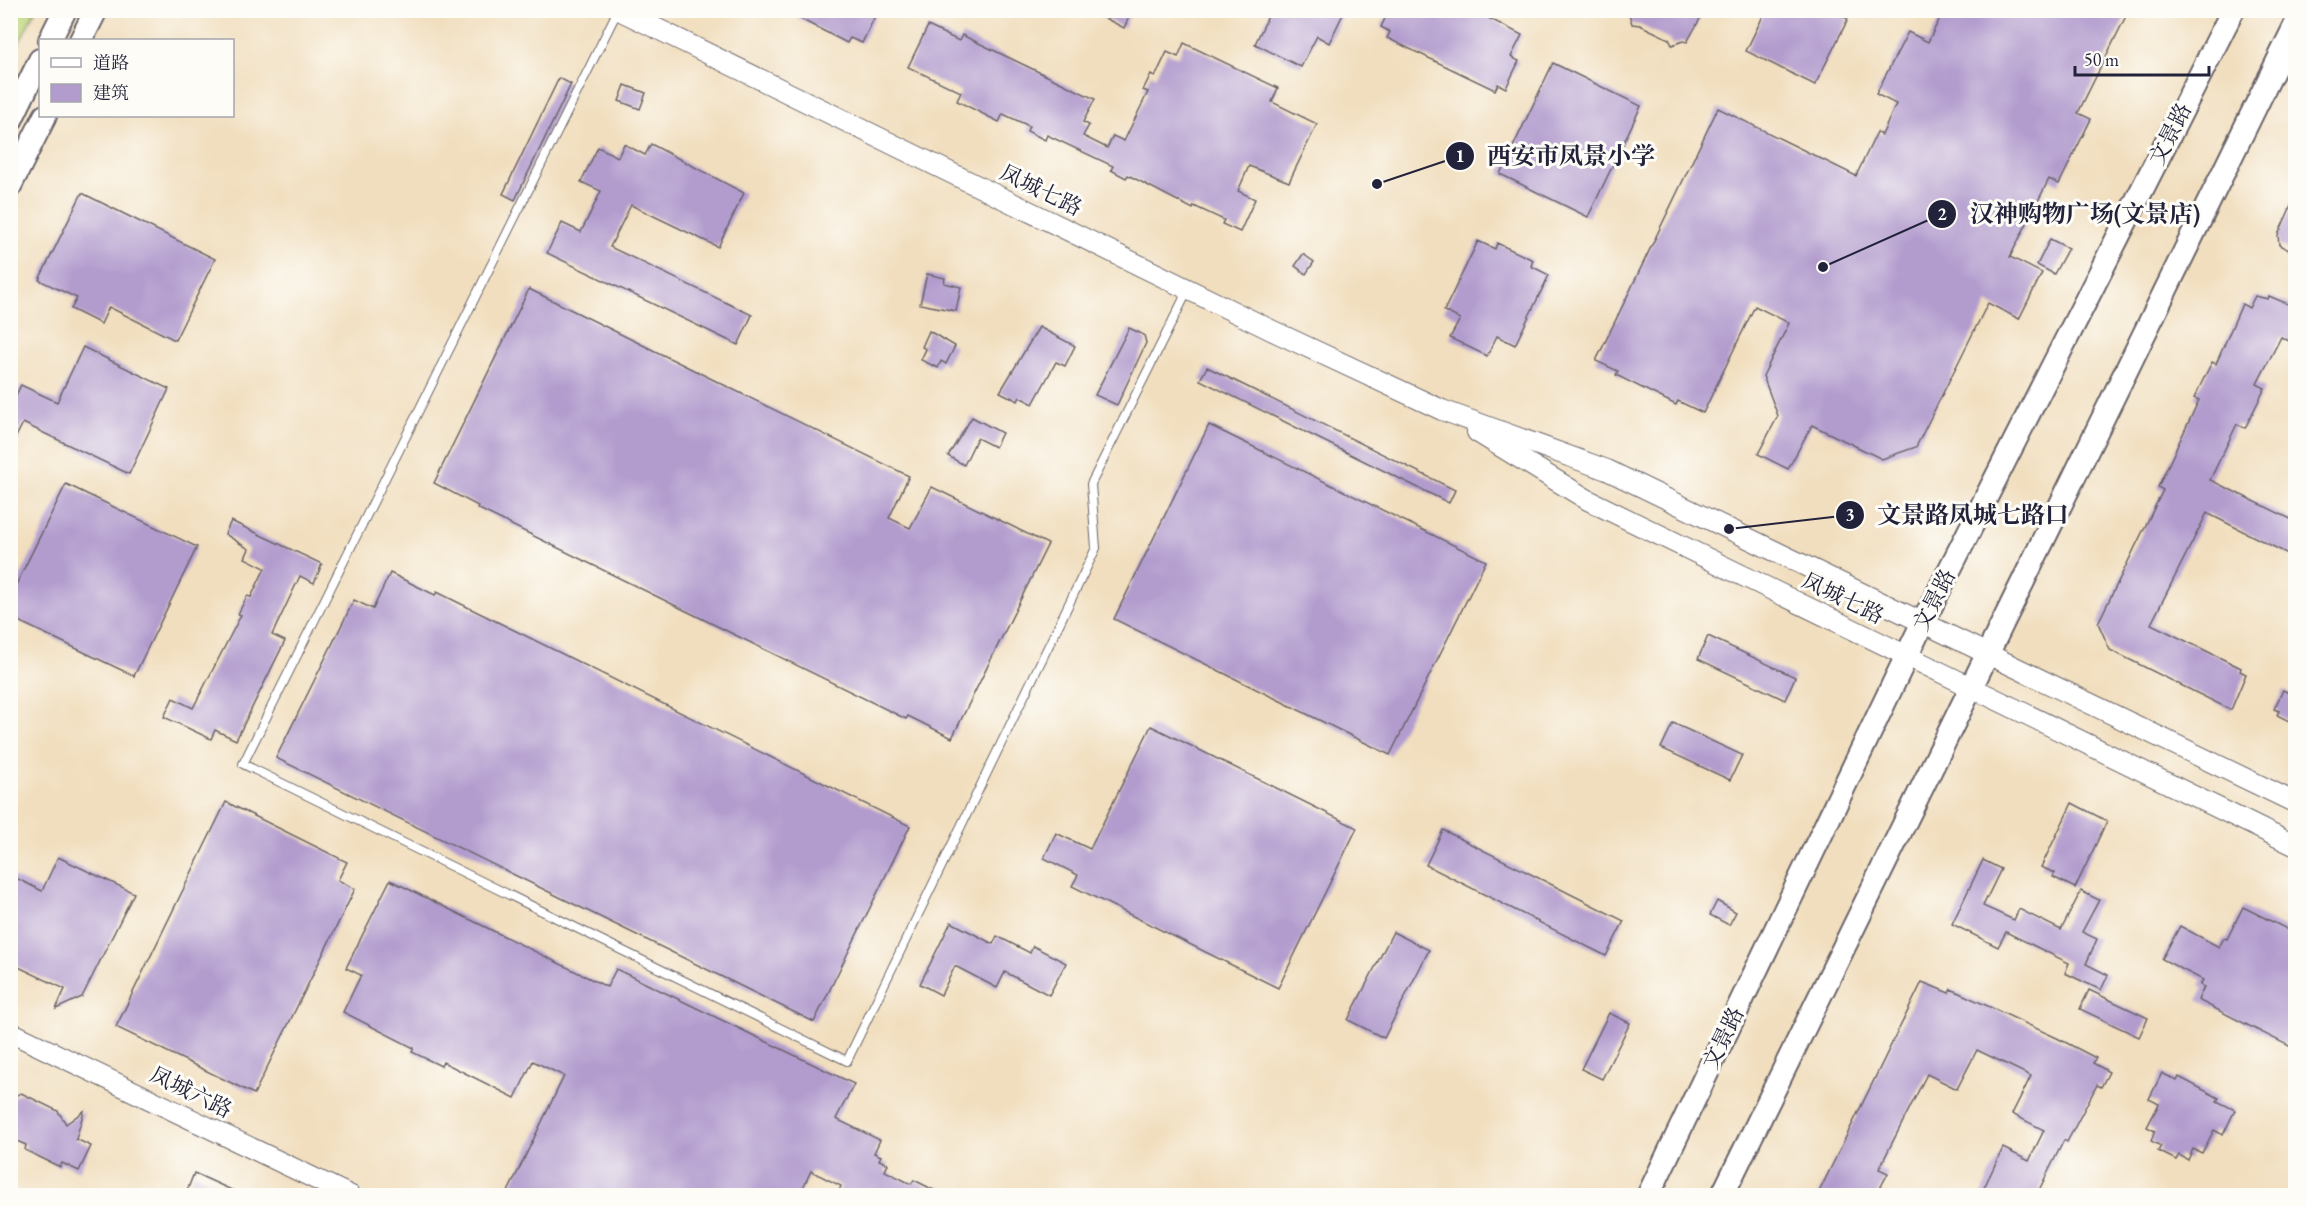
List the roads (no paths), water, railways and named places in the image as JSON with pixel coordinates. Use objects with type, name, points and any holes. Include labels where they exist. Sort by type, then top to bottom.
[{"type":"main road","points":[[50,39],[64,10]]},
{"type":"main road","points":[[82,39],[96,10]]},
{"type":"main road","name":"文景路","points":[[1648,1196],[1906,656],[2233,10]]},
{"type":"main road","points":[[1722,1196],[2295,24]]},
{"type":"main road","points":[[10,122],[39,62]]},
{"type":"main road","points":[[10,186],[44,117]]},
{"type":"street","name":"凤城七路","points":[[618,10],[1442,410],[1607,470],[2295,803]]},
{"type":"street","name":"凤城七路","points":[[1442,410],[1588,500],[2295,846]]},
{"type":"street","name":"凤城六路","points":[[10,1032],[351,1196]]},
{"type":"lane","points":[[618,10],[243,764],[846,1061],[1096,548],[1091,484],[1189,289]]},
{"type":"place","name":"西安市凤景小学","points":[[1377,184]]},
{"type":"place","name":"汉神购物广场(文景店)","points":[[1823,267]]},
{"type":"place","name":"文景路凤城七路口","points":[[1729,529]]}]
